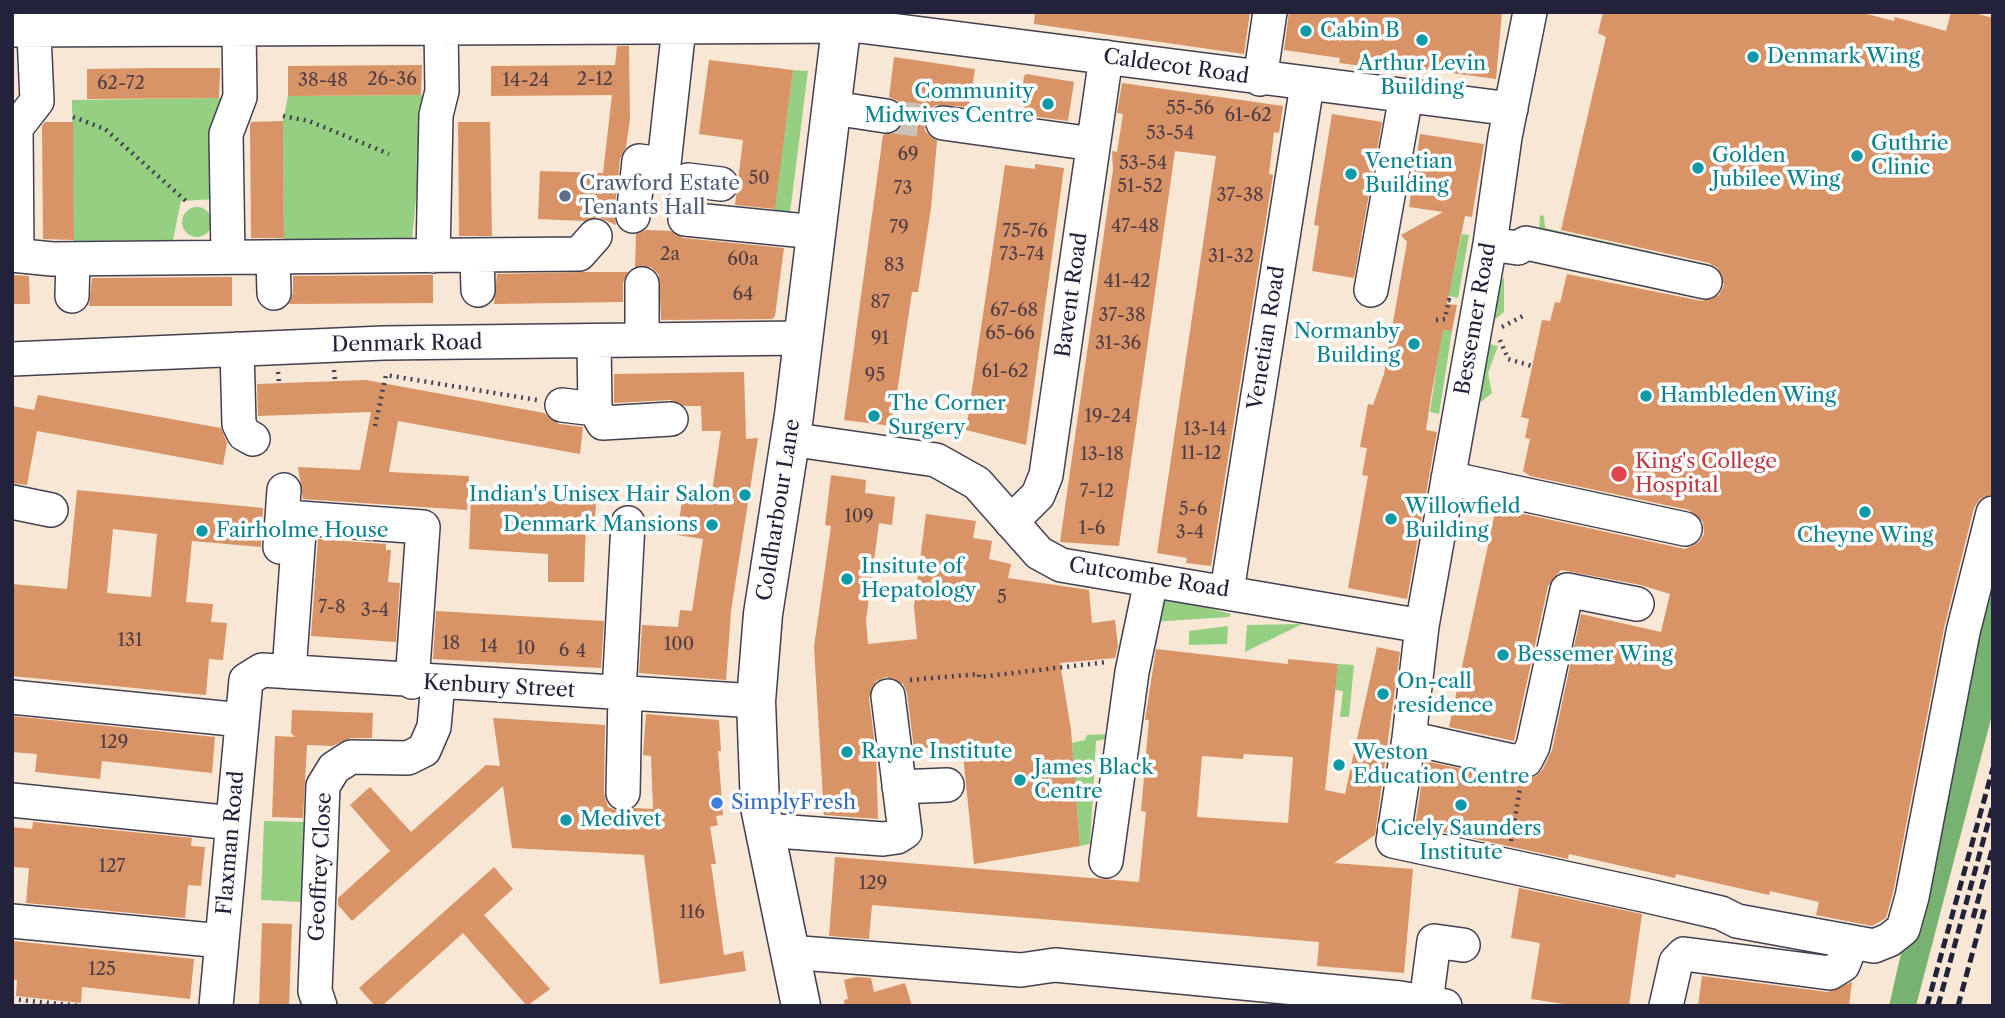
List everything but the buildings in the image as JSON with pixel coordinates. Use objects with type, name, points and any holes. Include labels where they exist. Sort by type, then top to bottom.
[{"type":"main road","name":"Coldharbour Lane","points":[[801,1006],[764,831],[756,701],[763,614],[789,439],[843,19]]},
{"type":"street","points":[[1260,79],[1269,12]]},
{"type":"street","name":"Bessemer Road","points":[[1506,867],[1393,841],[1422,626],[1490,244],[1510,109],[1530,12]]},
{"type":"street","name":"Caldecot Road","points":[[27,24],[239,30],[450,23],[679,27],[753,19],[843,19],[860,26],[1307,85],[1369,80],[1406,96],[1510,109]]},
{"type":"street","points":[[433,256],[436,115],[442,91],[450,23]]},
{"type":"street","points":[[27,24],[37,101],[16,128],[15,255],[73,259],[579,254],[594,236]]},
{"type":"street","points":[[633,216],[639,161],[664,164],[679,27]]},
{"type":"street","points":[[228,257],[226,134],[240,97],[239,30]]},
{"type":"street","name":"Bavent Road","points":[[1011,522],[1038,495],[1046,475],[1106,57]]},
{"type":"street","name":"Venetian Road","points":[[1227,591],[1307,85]]},
{"type":"street","points":[[1371,290],[1406,96]]},
{"type":"street","points":[[833,108],[886,116]]},
{"type":"street","points":[[943,123],[1093,144]]},
{"type":"street","points":[[721,184],[688,180],[685,219],[816,232]]},
{"type":"street","points":[[1490,244],[1518,248],[1526,243],[1705,282]]},
{"type":"street","points":[[477,256],[478,290]]},
{"type":"street","points":[[273,257],[274,293]]},
{"type":"street","points":[[72,296],[73,259]]},
{"type":"street","points":[[642,284],[642,340]]},
{"type":"street","name":"Denmark Road","points":[[12,359],[384,342],[802,338]]},
{"type":"street","points":[[594,342],[595,409],[603,423],[671,419]]},
{"type":"street","points":[[237,349],[239,424],[243,434],[253,439]]},
{"type":"street","points":[[562,405],[595,409]]},
{"type":"street","name":"Cutcombe Road","points":[[789,439],[936,460],[976,484],[1040,553],[1061,565],[1422,626]]},
{"type":"street","points":[[1448,478],[1685,529]]},
{"type":"street","points":[[269,674],[284,490]]},
{"type":"street","points":[[12,502],[51,510]]},
{"type":"street","points":[[1506,867],[1648,896],[1721,913],[1737,920],[1852,942],[1874,946],[1889,940],[1903,929],[1963,632],[1993,513]]},
{"type":"street","points":[[269,674],[300,518],[423,527],[425,683]]},
{"type":"street","points":[[623,793],[622,693],[628,523]]},
{"type":"street","points":[[1106,861],[1132,672],[1151,581]]},
{"type":"street","points":[[1409,738],[1513,761],[1526,760],[1533,746],[1567,590],[1637,604]]},
{"type":"street","name":"Kenbury Street","points":[[269,674],[756,701]]},
{"type":"street","name":"Flaxman Road","points":[[216,1006],[242,720],[269,674]]},
{"type":"street","name":"Geoffrey Close","points":[[320,1006],[315,991],[323,786],[334,768],[351,757],[408,758],[424,750],[434,727],[425,683]]},
{"type":"street","points":[[764,831],[883,839],[897,837],[905,832],[899,787],[897,688]]},
{"type":"street","points":[[12,698],[242,720]]},
{"type":"street","points":[[899,787],[947,786]]},
{"type":"street","points":[[12,800],[233,823]]},
{"type":"street","points":[[12,922],[222,941]]},
{"type":"street","points":[[788,952],[1021,970],[1055,965],[1436,1004],[1434,941],[1463,945]]},
{"type":"street","points":[[1666,1006],[1676,962],[1684,954],[1830,973],[1843,965],[1852,942]]},
{"type":"path","points":[[283,116],[309,121],[388,154]]},
{"type":"path","points":[[73,117],[105,128],[186,201]]},
{"type":"path","points":[[1440,322],[1450,325]]},
{"type":"path","points":[[1493,331],[1503,344],[1508,359],[1532,366]]},
{"type":"path","points":[[375,426],[386,375],[562,405]]},
{"type":"path","points":[[897,688],[955,676],[955,680],[1110,662]]},
{"type":"path","points":[[1506,867],[1526,760]]},
{"type":"path","points":[[12,999],[79,1006]]},
{"type":"green space","points":[[793,70],[808,71],[790,213],[773,220]]},
{"type":"green space","points":[[426,95],[412,240],[284,240],[283,121],[288,96]]},
{"type":"green space","points":[[225,98],[216,199],[181,201],[173,240],[74,241],[72,100]]},
{"type":"green space","points":[[197,207],[208,211],[212,222],[208,233],[197,237],[186,233],[182,222],[186,211]]},
{"type":"green space","points":[[1540,215],[1544,216],[1545,228],[1653,252],[1651,259],[1539,231]]},
{"type":"green space","points":[[1462,234],[1469,235],[1458,298],[1448,296]]},
{"type":"green space","points":[[1504,277],[1504,312],[1487,326],[1492,295]]},
{"type":"green space","points":[[1442,330],[1452,331],[1439,414],[1430,412]]},
{"type":"green space","points":[[1479,342],[1498,346],[1488,373],[1492,393],[1481,402],[1476,401]]},
{"type":"green space","points":[[1993,574],[1993,711],[1916,1006],[1889,1006],[1976,625]]},
{"type":"green space","points":[[1167,597],[1231,614],[1229,617],[1151,622]]},
{"type":"green space","points":[[1302,624],[1245,652],[1247,625]]},
{"type":"green space","points":[[1228,626],[1227,644],[1189,645],[1189,631]]},
{"type":"green space","points":[[1338,664],[1354,665],[1349,717],[1340,717],[1343,691],[1335,690]]},
{"type":"green space","points":[[1106,734],[1106,739],[1096,741],[1090,844],[1080,846],[1072,743],[1085,740],[1087,735]]},
{"type":"green space","points":[[264,821],[304,822],[302,902],[261,900]]},
{"type":"tunnel","points":[[886,116],[943,123]]},
{"type":"railway","points":[[1927,1006],[1993,768]]},
{"type":"railway","points":[[1938,1006],[1993,805]]},
{"type":"railway","points":[[1973,918],[1993,847]]},
{"type":"railway","points":[[1958,1006],[1985,907]]},
{"type":"place","name":"Cabin B","points":[[1306,31]]},
{"type":"place","name":"Arthur Levin Building","points":[[1422,40]]},
{"type":"place","name":"Denmark Wing","points":[[1753,57]]},
{"type":"place","name":"Community Midwives Centre","points":[[1048,104]]},
{"type":"place","name":"Guthrie Clinic","points":[[1857,156]]},
{"type":"place","name":"Golden Jubilee Wing","points":[[1698,168]]},
{"type":"place","name":"Venetian Building","points":[[1351,174]]},
{"type":"place","name":"Crawford Estate Tenants Hall","points":[[565,196]]},
{"type":"place","name":"Normanby Building","points":[[1414,344]]},
{"type":"place","name":"Hambleden Wing","points":[[1646,396]]},
{"type":"place","name":"The Corner Surgery","points":[[874,416]]},
{"type":"place","name":"King's College Hospital","points":[[1619,474]]},
{"type":"place","name":"Indian's Unisex Hair Salon","points":[[745,495]]},
{"type":"place","name":"Cheyne Wing","points":[[1865,512]]},
{"type":"place","name":"Willowfield Building","points":[[1391,519]]},
{"type":"place","name":"Denmark Mansions","points":[[712,525]]},
{"type":"place","name":"Fairholme House","points":[[202,531]]},
{"type":"place","name":"Insitute of Hepatology","points":[[847,579]]},
{"type":"place","name":"Bessemer Wing","points":[[1503,655]]},
{"type":"place","name":"On-call residence","points":[[1383,694]]},
{"type":"place","name":"Rayne Institute","points":[[847,752]]},
{"type":"place","name":"Weston Education Centre","points":[[1339,765]]},
{"type":"place","name":"James Black Centre","points":[[1020,780]]},
{"type":"place","name":"SimplyFresh","points":[[717,803]]},
{"type":"place","name":"Cicely Saunders Institute","points":[[1461,805]]},
{"type":"place","name":"Medivet","points":[[566,820]]}]
